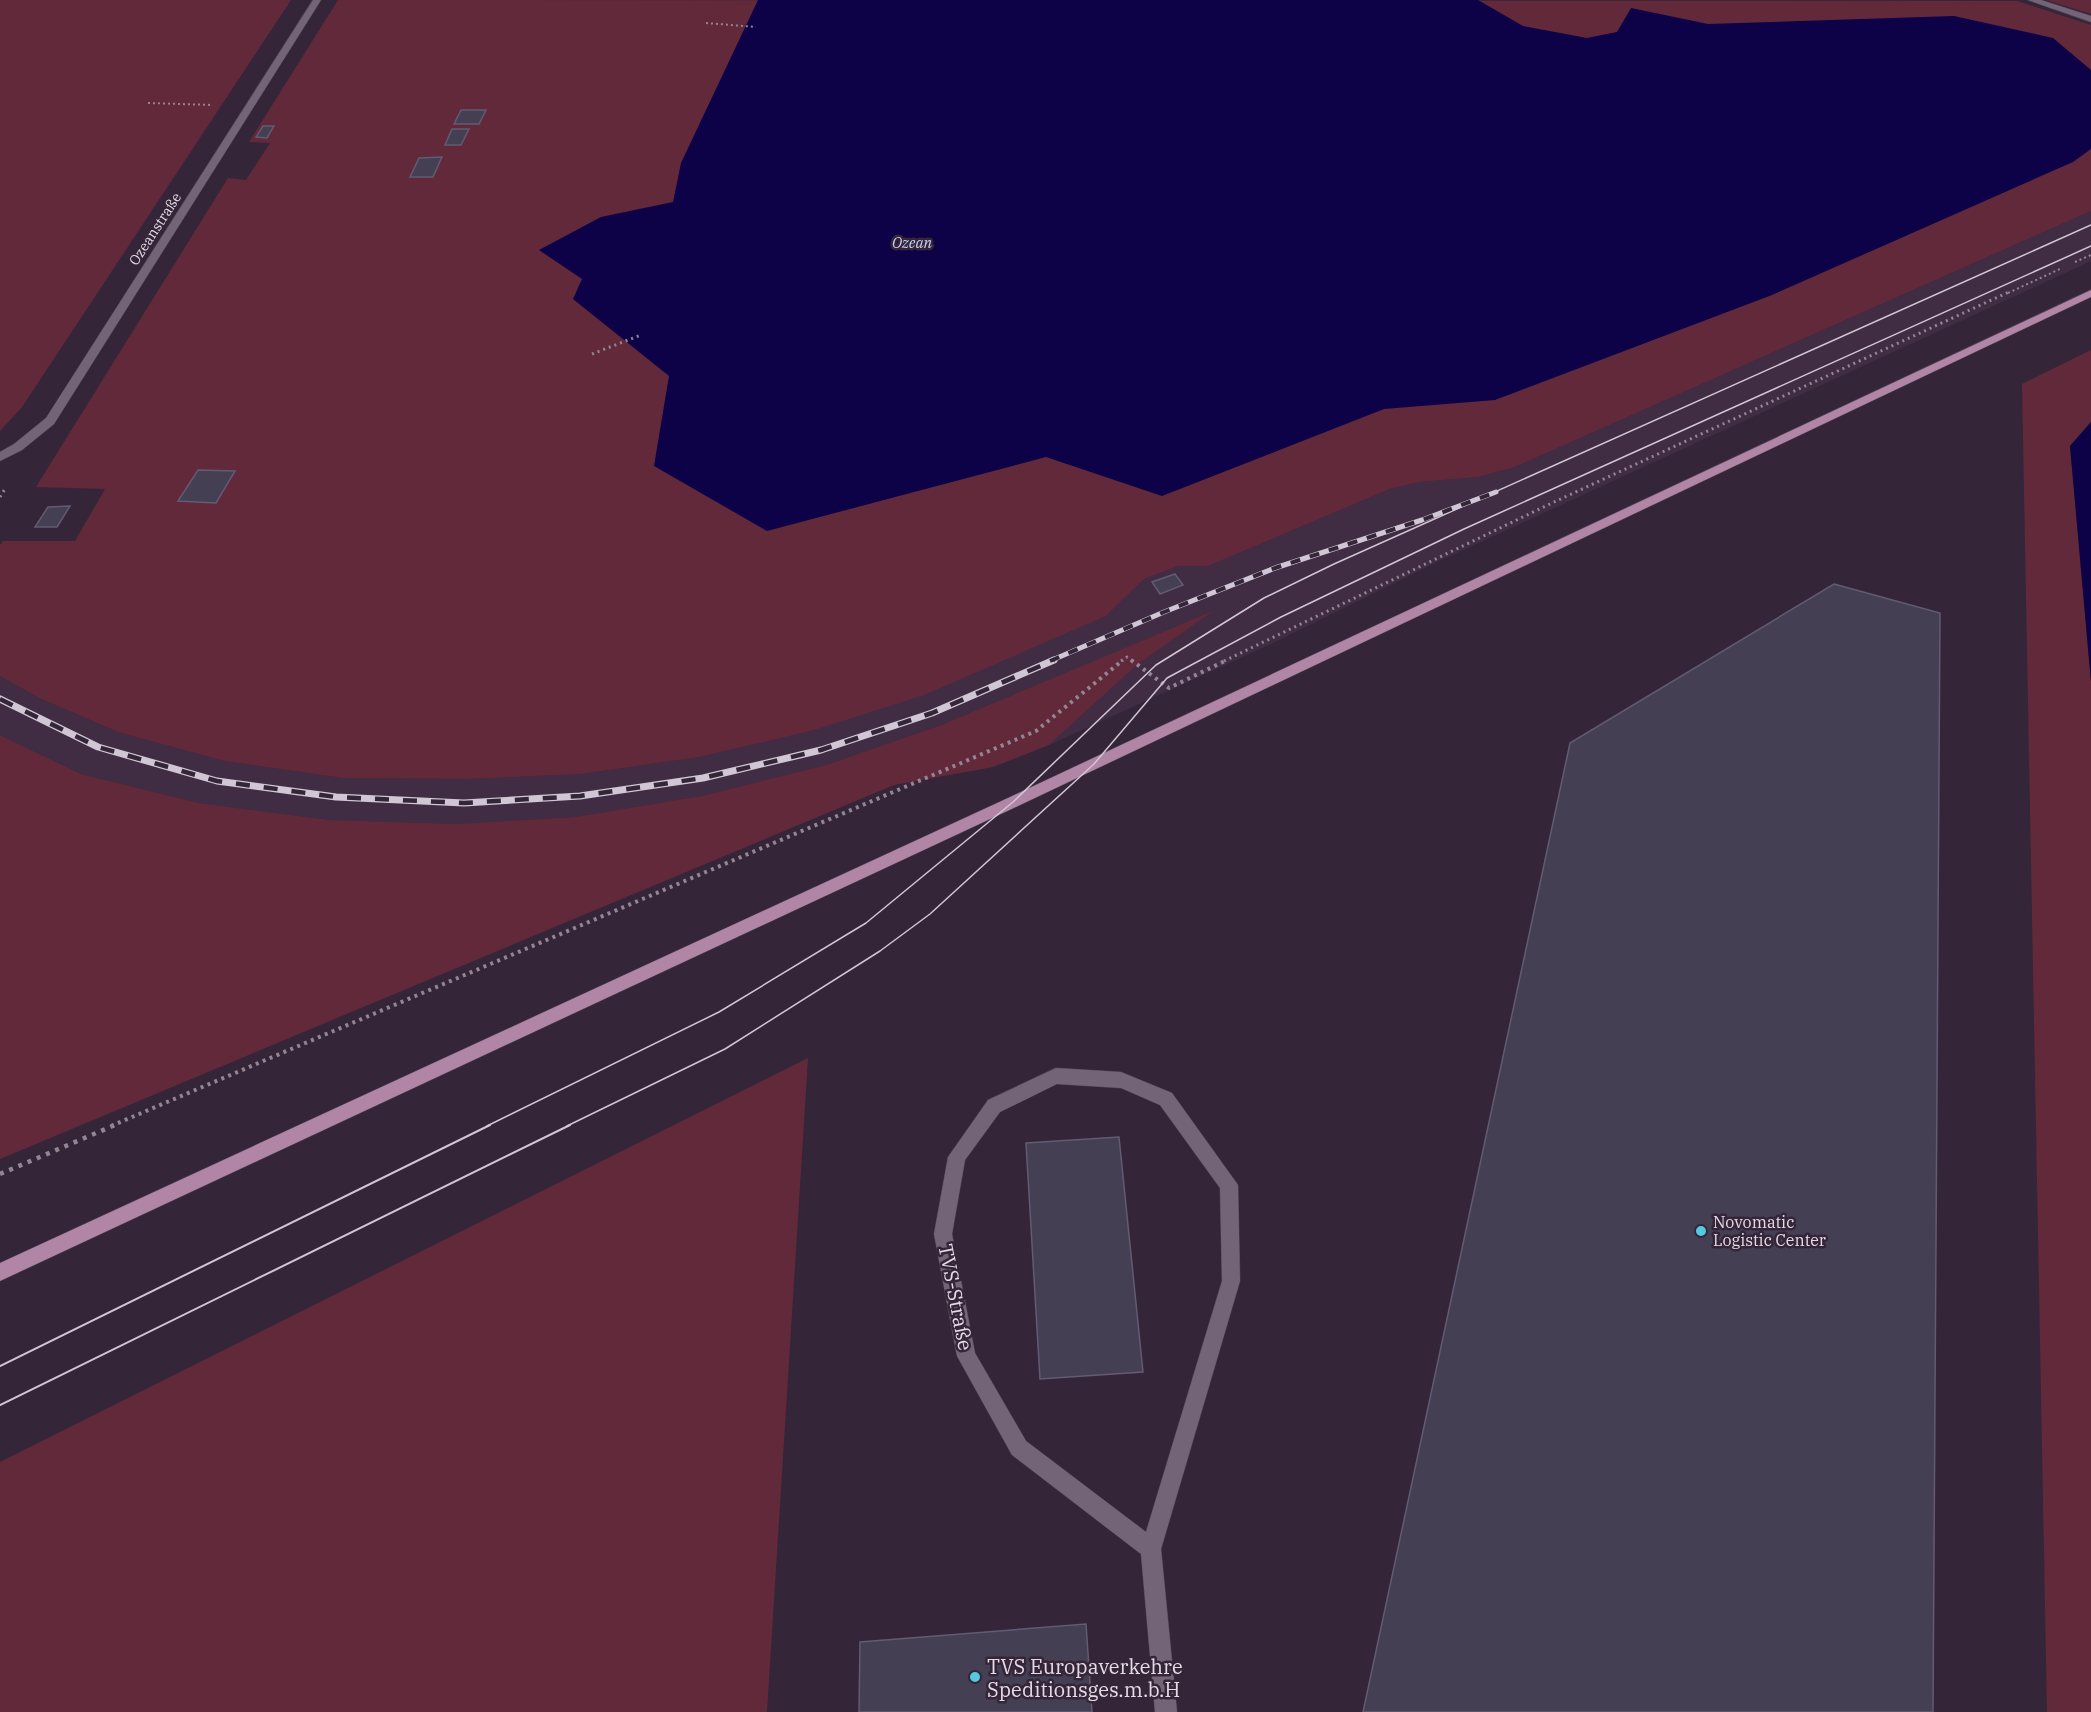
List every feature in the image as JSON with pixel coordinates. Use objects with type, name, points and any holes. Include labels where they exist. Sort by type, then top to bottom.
[{"type":"main road","points":[[0,1272],[1013,802],[2091,293]]},
{"type":"street","name":"Ozeanstraße","points":[[0,457],[18,447],[50,421],[252,106],[317,0]]},
{"type":"street","points":[[2032,0],[2091,20]]},
{"type":"street","name":"TVS-Straße","points":[[1151,1549],[1019,1448],[966,1356],[943,1234],[957,1157],[994,1106],[1056,1076],[1121,1080],[1166,1099],[1229,1185],[1231,1281],[1151,1549],[1166,1712]]},
{"type":"path","points":[[706,23],[756,27]]},
{"type":"path","points":[[148,103],[252,106]]},
{"type":"path","points":[[0,1174],[1036,731],[1127,657],[1169,688],[1543,507],[2091,255]]},
{"type":"path","points":[[592,354],[641,335]]},
{"type":"shaded area","points":[[0,0],[291,0],[22,407],[0,431]]},
{"type":"shaded area","points":[[338,0],[2017,1],[2091,25],[2091,211],[1515,467],[1478,477],[1420,482],[1390,489],[1208,566],[1178,566],[1144,579],[1106,616],[924,695],[811,731],[699,757],[582,774],[470,779],[343,778],[224,761],[118,732],[39,698],[0,676],[0,545],[3,541],[75,541],[105,489],[36,487],[228,178],[246,180],[270,143],[249,142]]},
{"type":"shaded area","points":[[2046,0],[2091,0],[2091,14]]},
{"type":"shaded area","points":[[2091,211],[2091,261],[1435,563],[1271,644],[1049,745],[1137,665],[1209,613],[941,725],[826,765],[701,796],[575,817],[457,824],[330,820],[199,803],[81,774],[0,735],[0,676],[39,698],[118,732],[224,761],[343,778],[470,779],[582,774],[699,757],[811,731],[1106,616],[1144,579],[1178,566],[1208,566],[1390,489],[1420,482],[1478,477],[1515,467]]},
{"type":"shaded area","points":[[2091,350],[2091,422],[2070,446],[2091,682],[2091,1712],[2047,1712],[2022,384]]},
{"type":"shaded area","points":[[1213,611],[1137,665],[1049,745],[993,767],[894,785],[0,1159],[0,735],[81,774],[199,803],[330,820],[457,824],[575,817],[701,796],[826,765],[941,725]]},
{"type":"shaded area","points":[[808,1058],[767,1712],[0,1712],[0,1462]]},
{"type":"water","name":"Ozean","points":[[758,0],[1478,0],[1523,26],[1587,38],[1617,32],[1631,8],[1708,24],[1954,16],[2053,38],[2091,70],[2091,149],[2073,162],[1772,295],[1495,400],[1384,409],[1162,496],[1046,457],[767,531],[654,466],[669,376],[573,299],[582,279],[539,250],[601,217],[673,202],[681,163]]},
{"type":"water","points":[[2091,422],[2091,682],[2070,446]]},
{"type":"building","points":[[461,110],[486,110],[479,124],[454,124]]},
{"type":"building","points":[[263,126],[274,126],[267,138],[256,137]]},
{"type":"building","points":[[452,129],[469,129],[461,145],[445,145]]},
{"type":"building","points":[[442,157],[433,177],[410,177],[419,158]]},
{"type":"building","points":[[198,470],[235,471],[216,503],[178,501]]},
{"type":"building","points":[[70,506],[57,527],[35,527],[48,507]]},
{"type":"building","points":[[1175,574],[1183,585],[1160,594],[1152,582]]},
{"type":"building","name":"Novomatic Logistic Center","points":[[1834,584],[1940,613],[1933,1712],[1363,1712],[1570,743]]},
{"type":"building","points":[[1119,1137],[1143,1372],[1040,1379],[1026,1143]]},
{"type":"building","name":"TVS Europaverkehre Speditionsges.m.b.H","points":[[1086,1624],[1092,1712],[859,1712],[860,1642]]},
{"type":"tram line","points":[[487,1126],[719,1012],[866,923],[1013,802],[1156,665],[1264,598],[1334,564],[2091,225]]},
{"type":"tram line","points":[[567,1126],[725,1049],[880,951],[930,914],[1094,764],[1167,678],[1281,617],[1464,529],[2091,246]]},
{"type":"tram line","points":[[0,1366],[490,1125]]},
{"type":"tram line","points":[[0,1405],[570,1125]]},
{"type":"railway","points":[[1050,661],[1275,568],[1422,520],[1496,492]]},
{"type":"railway","points":[[0,699],[98,747],[217,781],[336,797],[464,803],[580,796],[703,778],[821,750],[932,713],[1054,660]]},
{"type":"place","name":"Novomatic Logistic Center","points":[[1701,1231]]},
{"type":"place","name":"TVS Europaverkehre Speditionsges.m.b.H","points":[[975,1677]]}]
